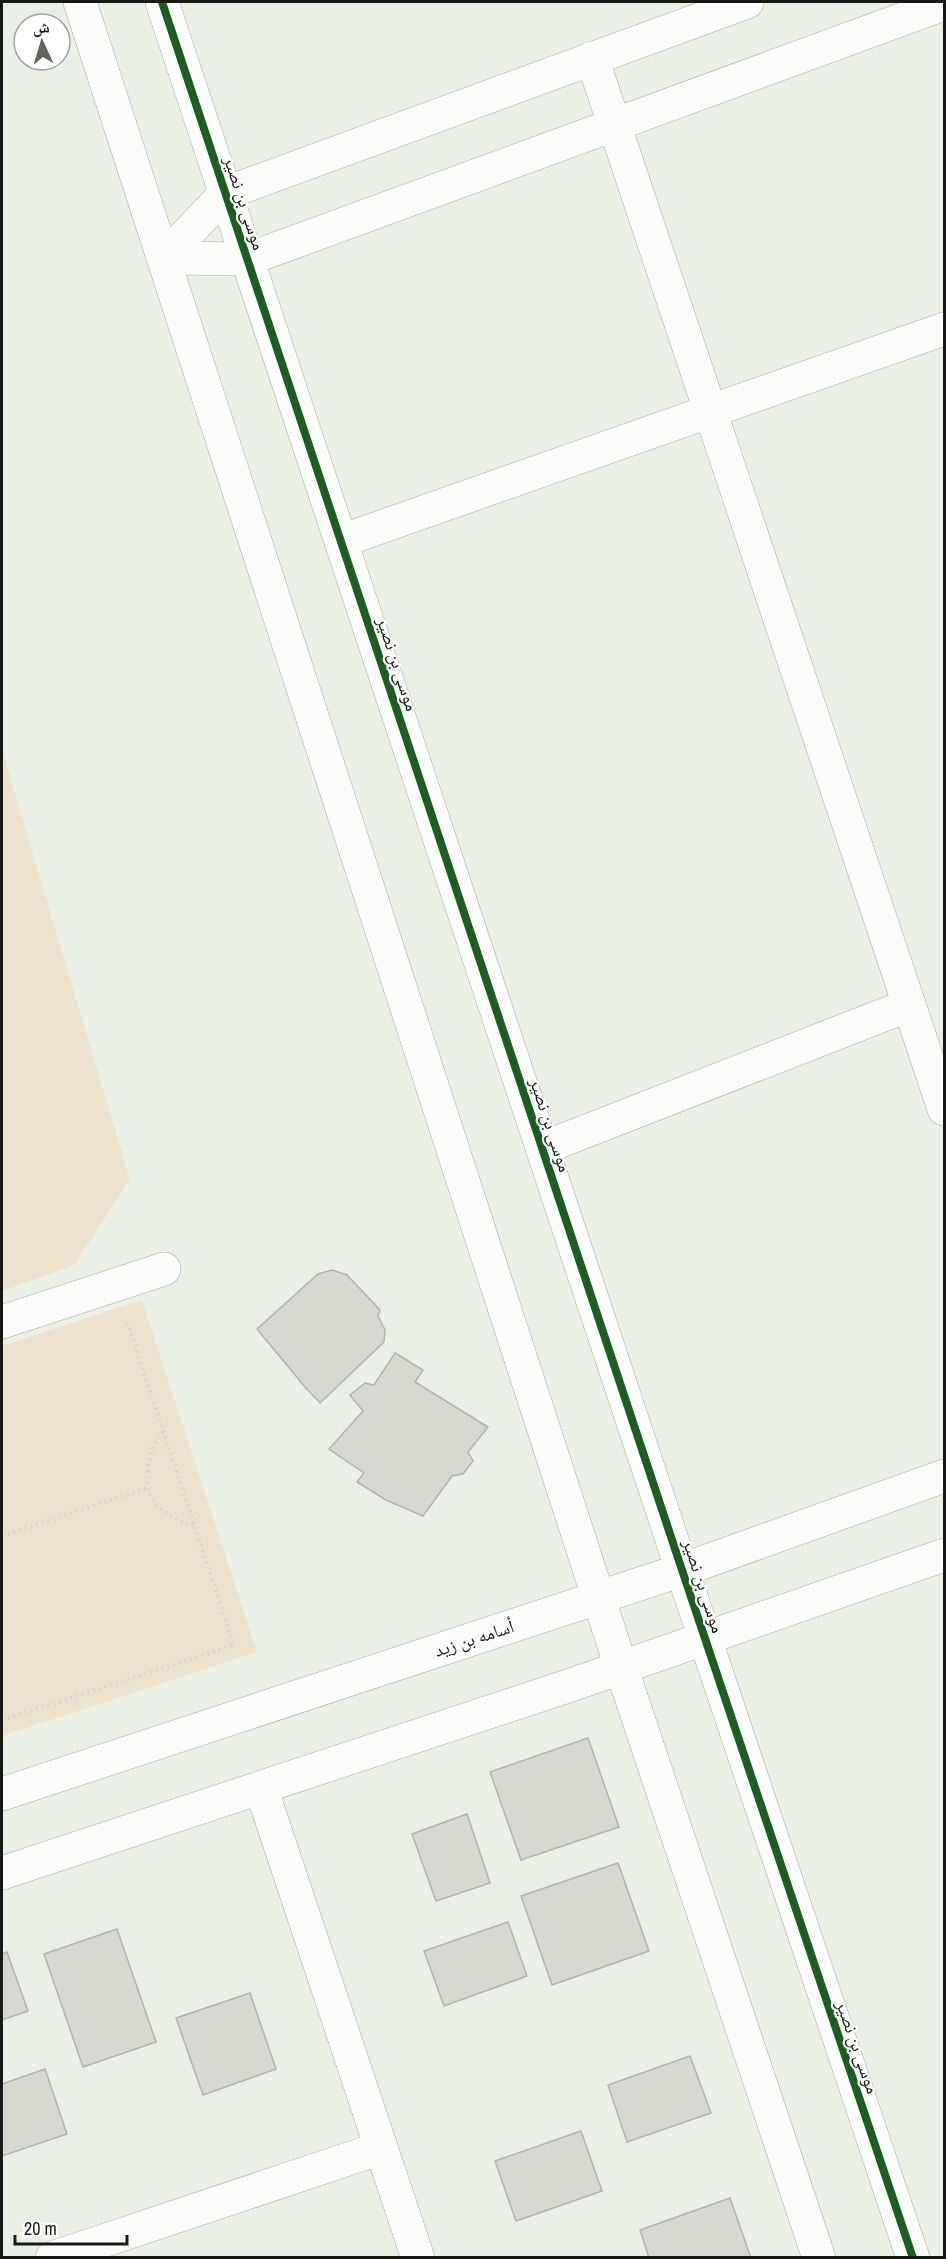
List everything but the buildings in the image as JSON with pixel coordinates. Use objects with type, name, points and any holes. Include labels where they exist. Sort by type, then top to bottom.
[{"type":"street","points":[[80,2],[621,1667],[819,2258]]},
{"type":"street","name":"موسى بن نصير","points":[[162,2],[682,1570],[913,2258]]},
{"type":"street","points":[[164,258],[226,193],[747,2]]},
{"type":"street","points":[[164,258],[248,259],[945,4]]},
{"type":"street","points":[[592,58],[909,1005],[936,1054],[945,1109]]},
{"type":"street","points":[[341,541],[945,329]]},
{"type":"street","points":[[543,1148],[909,1005]]},
{"type":"street","points":[[2,1322],[164,1269]]},
{"type":"street","name":"أسامه بن زيد","points":[[2,1794],[682,1570],[945,1476]]},
{"type":"street","points":[[2,1873],[621,1667],[945,1555]]},
{"type":"street","points":[[261,1788],[418,2258]]},
{"type":"street","points":[[52,2258],[381,2148]]},
{"type":"path","points":[[2,1720],[234,1645],[127,1321]]},
{"type":"path","points":[[163,1432],[156,1441],[148,1466],[147,1488],[157,1505],[176,1521],[195,1527]]},
{"type":"path","points":[[2,1536],[147,1488]]},
{"type":"shaded area","points":[[2,750],[130,1180],[74,1265],[2,1291]]},
{"type":"shaded area","points":[[142,1300],[257,1652],[2,1736],[2,1346]]},
{"type":"cycle path","points":[[162,2],[682,1570],[913,2258]]}]
